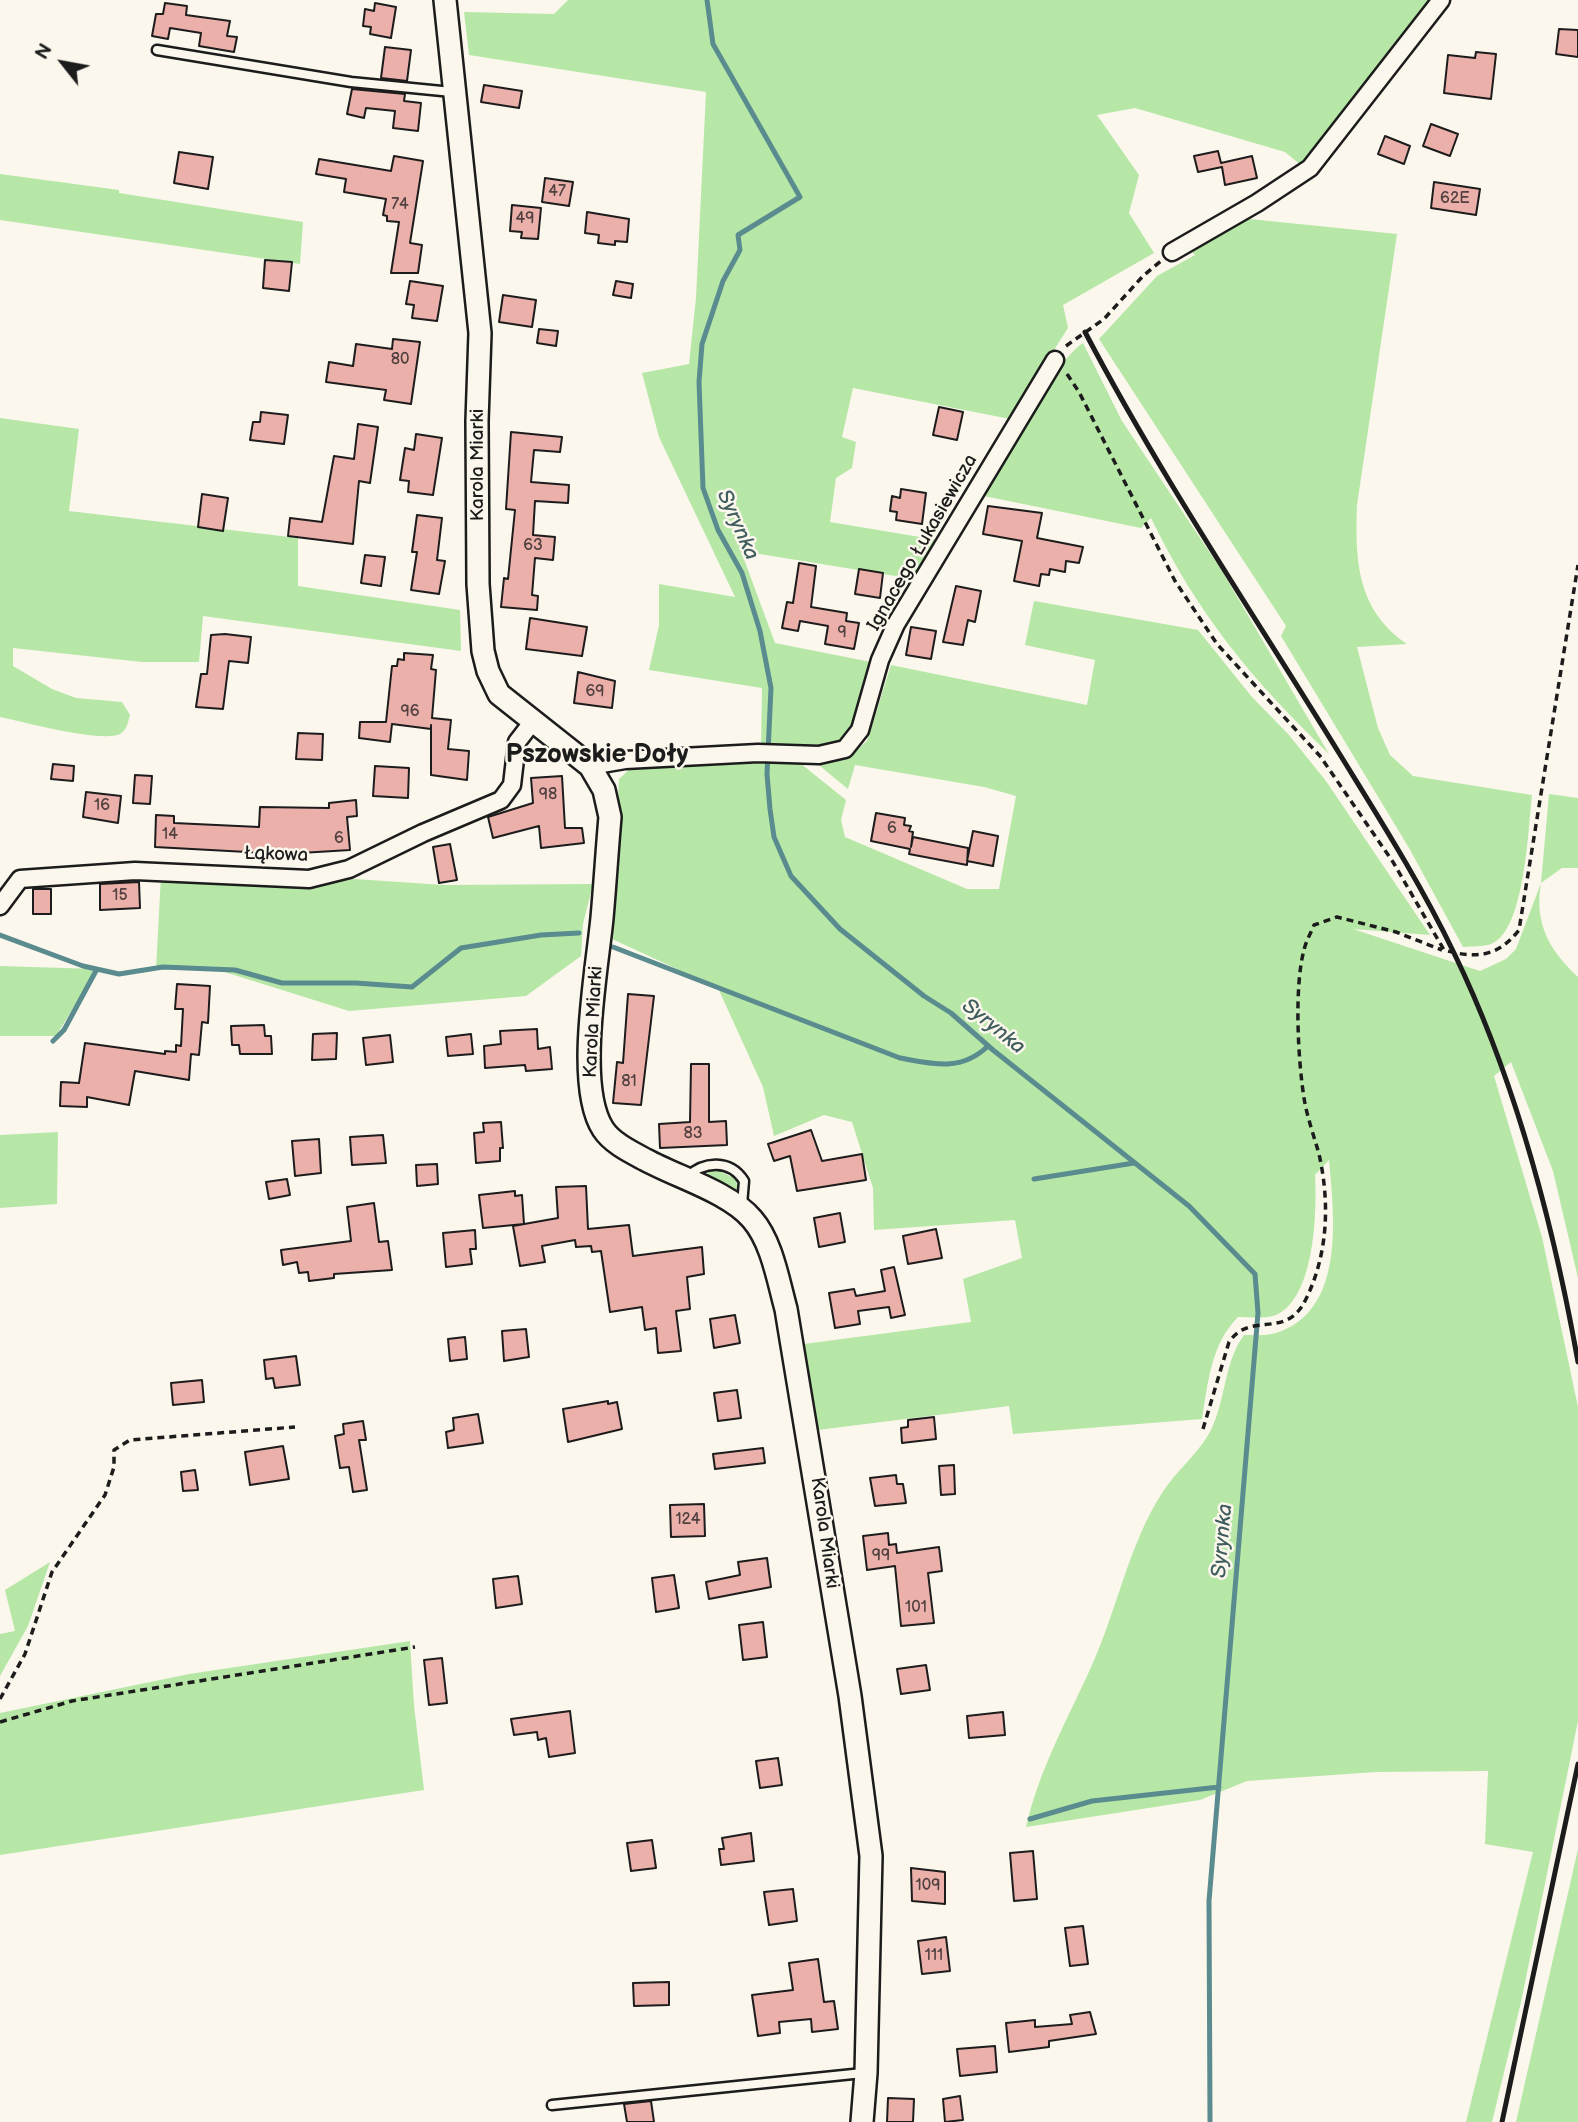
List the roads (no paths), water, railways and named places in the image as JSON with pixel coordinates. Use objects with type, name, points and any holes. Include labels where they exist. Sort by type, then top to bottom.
[{"type":"street","name":"Karola Miarki","points":[[445,0],[481,333],[477,434],[478,584],[483,652],[499,694],[590,766],[604,790],[610,817],[592,1018],[590,1090],[594,1106],[609,1136],[631,1152],[741,1210],[752,1219],[765,1242],[786,1309],[850,1696],[871,1856],[866,2073],[862,2122]]},
{"type":"street","points":[[1172,252],[1310,168],[1441,0]]},
{"type":"street","name":"Ignacego Łukasiewicza","points":[[590,766],[625,760],[758,753],[833,754],[854,740],[868,710],[880,660],[897,624],[1055,360]]},
{"type":"street","name":"Łąkowa","points":[[0,906],[19,879],[135,871],[309,879],[349,869],[423,833],[501,800],[512,785],[517,742],[534,720]]},
{"type":"lane","points":[[158,50],[351,82],[455,92]]},
{"type":"lane","points":[[685,1179],[698,1167],[724,1164],[744,1181],[741,1210]]},
{"type":"lane","points":[[552,2105],[866,2073]]},
{"type":"waterway","name":"Syrynka","points":[[707,0],[713,44],[800,197],[738,235],[740,250],[723,281],[702,344],[699,382],[703,488],[718,530],[742,573],[760,631],[771,688],[767,774],[774,837],[791,876],[840,929],[924,996],[951,1013],[993,1050],[1189,1206],[1255,1274],[1258,1313],[1209,1901],[1210,2122]]},
{"type":"waterway","points":[[0,935],[83,966],[119,974],[163,967],[235,970],[282,983],[356,983],[412,987],[461,948],[541,935],[579,933]]},
{"type":"waterway","points":[[613,947],[900,1058],[935,1064],[957,1063],[978,1054],[988,1046]]},
{"type":"waterway","points":[[53,1041],[64,1030],[97,969]]},
{"type":"waterway","points":[[1034,1179],[1134,1163]]},
{"type":"waterway","points":[[1030,1819],[1092,1801],[1219,1787]]},
{"type":"railway","points":[[1085,332],[1176,492],[1399,852],[1454,953],[1496,1051],[1530,1153],[1557,1257],[1578,1362]]},
{"type":"railway","points":[[1502,2122],[1578,1764]]},
{"type":"district","name":"Pszowskie Doły","points":[[597,755]]}]
